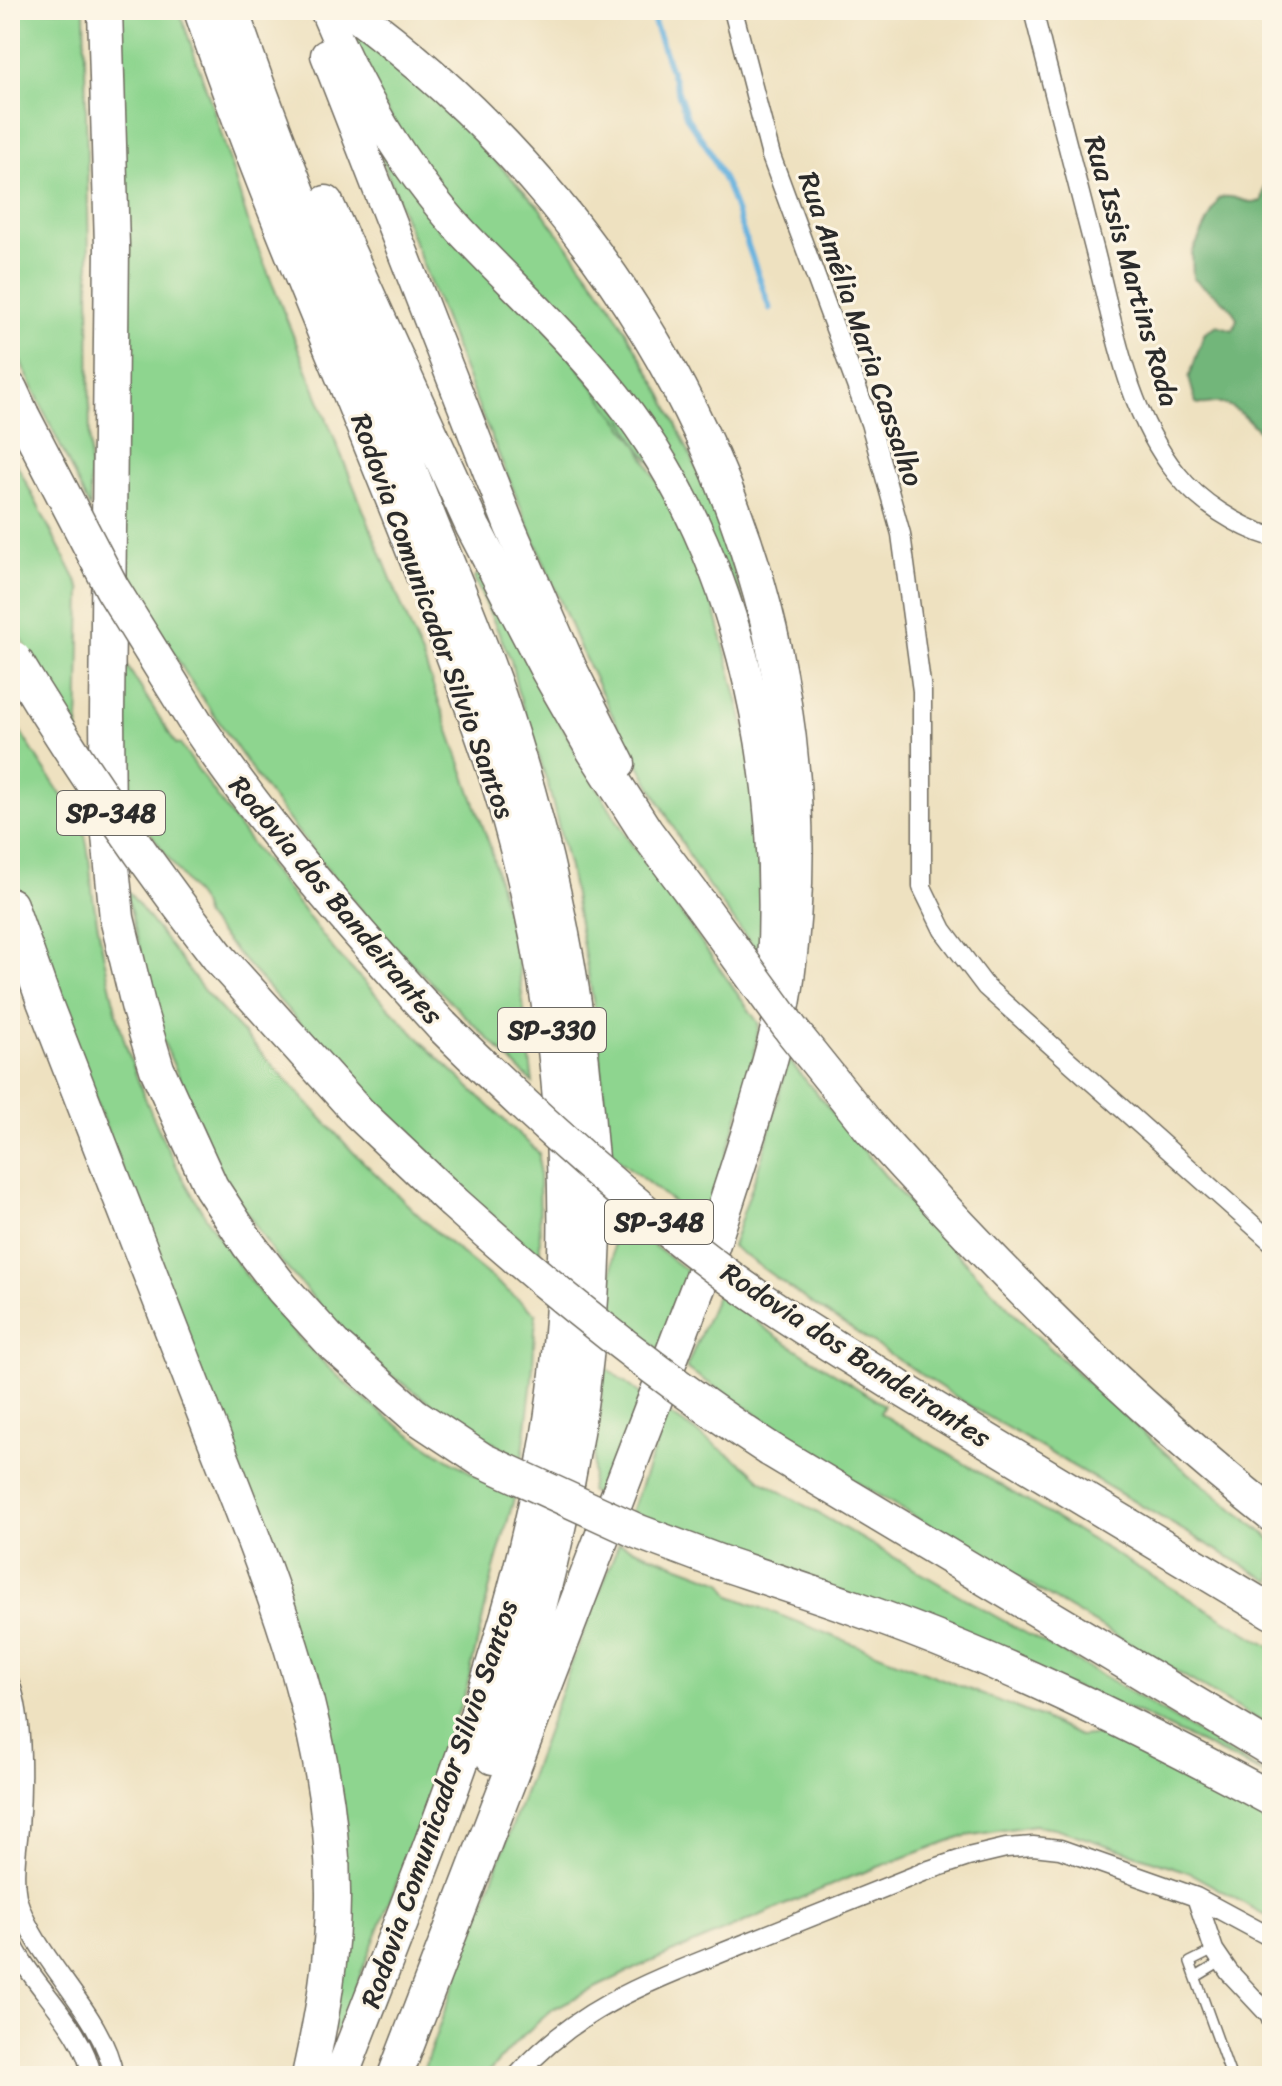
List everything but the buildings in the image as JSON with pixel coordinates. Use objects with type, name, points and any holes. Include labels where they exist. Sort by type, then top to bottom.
[{"type":"highway","points":[[105,10],[112,246],[108,825],[117,918],[139,1009],[157,1069],[211,1187],[282,1288],[334,1345],[414,1415],[482,1460],[639,1532],[958,1647],[1148,1733],[1272,1799]]},
{"type":"highway","name":"Rodovia Comunicador Silvio Santos","points":[[201,10],[240,125],[422,571],[476,714],[529,898],[547,994],[563,1126],[566,1212],[560,1339],[543,1468],[527,1539],[499,1643],[467,1739],[341,2076]]},
{"type":"highway","name":"Rodovia Comunicador Silvio Santos","points":[[231,10],[273,131],[478,641],[524,774],[552,881],[569,972],[581,1047],[594,1207],[592,1286],[585,1362],[563,1508],[545,1590],[524,1666],[484,1785],[375,2076]]},
{"type":"highway","points":[[247,10],[291,125],[473,527],[547,669],[646,832],[793,1032],[871,1129],[1072,1342],[1272,1515]]},
{"type":"highway","points":[[311,10],[510,527],[601,730],[698,901]]},
{"type":"highway","points":[[325,10],[352,70],[387,132],[421,182],[460,229],[562,332],[633,417],[666,473],[714,568],[750,684],[770,830],[773,899],[769,1020],[748,1134]]},
{"type":"highway","points":[[350,10],[421,65],[564,211],[604,264],[670,372],[738,519],[771,628],[783,693],[795,816],[795,873],[787,978],[776,1046],[700,1282],[395,2076]]},
{"type":"highway","name":"Rodovia dos Bandeirantes","points":[[16,402],[112,588],[239,787],[361,938],[442,1026],[579,1156],[736,1282],[900,1388],[1272,1612]]},
{"type":"highway","name":"SP-348","points":[[12,656],[111,813],[220,959],[359,1113],[528,1270],[701,1404],[771,1450],[1272,1750]]},
{"type":"highway","points":[[10,905],[44,1001],[275,1593],[311,1717],[325,1793],[333,1896],[324,2004],[309,2076]]},
{"type":"street","name":"Rua Amélia Maria Cassalho","points":[[733,10],[771,156],[870,423],[901,534],[922,691],[922,887],[943,930],[986,987],[1272,1242]]},
{"type":"street","name":"Rua Issis Martins Roda","points":[[1033,10],[1124,366],[1147,427],[1177,475],[1212,507],[1256,532],[1272,537]]},
{"type":"street","points":[[10,1683],[20,1748],[22,1794],[16,1868],[17,1897],[30,1932],[100,2038],[114,2076]]},
{"type":"street","points":[[517,2076],[538,2052],[565,2030],[633,1989],[926,1871],[1006,1848],[1033,1846],[1060,1849],[1196,1897],[1272,1938]]},
{"type":"street","points":[[1196,1897],[1218,1956],[1268,2015]]},
{"type":"street","points":[[10,1938],[72,2032],[90,2065],[92,2076]]},
{"type":"lane","points":[[1218,1956],[1190,1962],[1231,2076]]},
{"type":"lane","points":[[1196,1977],[1218,1956]]},
{"type":"lane","points":[[1268,2015],[1272,2036]]},
{"type":"green space","points":[[10,10],[84,10],[90,509],[10,339]]},
{"type":"green space","points":[[116,10],[179,10],[250,228],[426,666],[491,849],[518,963],[533,1083],[377,929],[314,853],[263,786],[188,677],[119,562]]},
{"type":"green space","points":[[335,17],[436,98],[538,206],[609,302],[663,396],[707,491],[747,612],[739,615],[708,537],[481,240],[412,155]]},
{"type":"green space","points":[[373,137],[617,407],[704,569],[755,766],[765,963],[697,870],[617,725],[580,648],[479,408]]},
{"type":"green space","points":[[1272,149],[1272,444],[1228,406],[1196,403],[1189,378],[1204,334],[1217,325],[1233,330],[1237,319],[1224,301],[1193,278],[1192,253],[1219,198],[1262,201]]},
{"type":"green space","points":[[10,451],[81,590],[78,735],[10,619]]},
{"type":"green space","points":[[480,573],[579,757],[630,842],[759,1024],[752,1069],[705,1227],[610,1153],[595,1012],[569,868],[511,660],[474,578]]},
{"type":"green space","points":[[117,650],[176,744],[180,744],[240,829],[338,955],[429,1049],[539,1153],[540,1258],[396,1131],[204,916],[203,906],[119,789]]},
{"type":"green space","points":[[10,715],[82,827],[104,957],[126,1046],[153,1117],[187,1186],[228,1250],[275,1311],[327,1366],[385,1415],[448,1459],[515,1495],[494,1569],[467,1687],[407,1857],[339,2029],[332,2030],[340,1838],[167,1282],[10,885]]},
{"type":"green space","points":[[125,887],[205,992],[353,1152],[438,1234],[536,1314],[522,1460],[454,1420],[366,1357],[274,1254],[222,1175],[160,1034]]},
{"type":"green space","points":[[788,1059],[897,1190],[1026,1326],[1180,1466],[1272,1540],[1272,1582],[970,1406],[808,1301],[732,1246],[765,1148]]},
{"type":"green space","points":[[614,1216],[690,1273],[660,1350],[611,1313]]},
{"type":"green space","points":[[718,1293],[776,1336],[884,1405],[880,1413],[1272,1648],[1272,1728],[780,1437],[776,1427],[686,1368]]},
{"type":"green space","points":[[605,1367],[642,1395],[603,1498],[590,1492]]},
{"type":"green space","points":[[668,1413],[761,1480],[1105,1677],[1272,1778],[1141,1714],[731,1553],[732,1547],[631,1512]]},
{"type":"green space","points":[[619,1543],[722,1582],[731,1596],[1042,1718],[1079,1736],[1105,1734],[1272,1821],[1272,1919],[1188,1872],[1055,1828],[1034,1825],[960,1837],[848,1878],[636,1968],[554,2008],[519,2039],[485,2076],[421,2076],[572,1662]]},
{"type":"waterway","points":[[650,10],[687,118],[708,148],[729,191],[770,309]]}]
